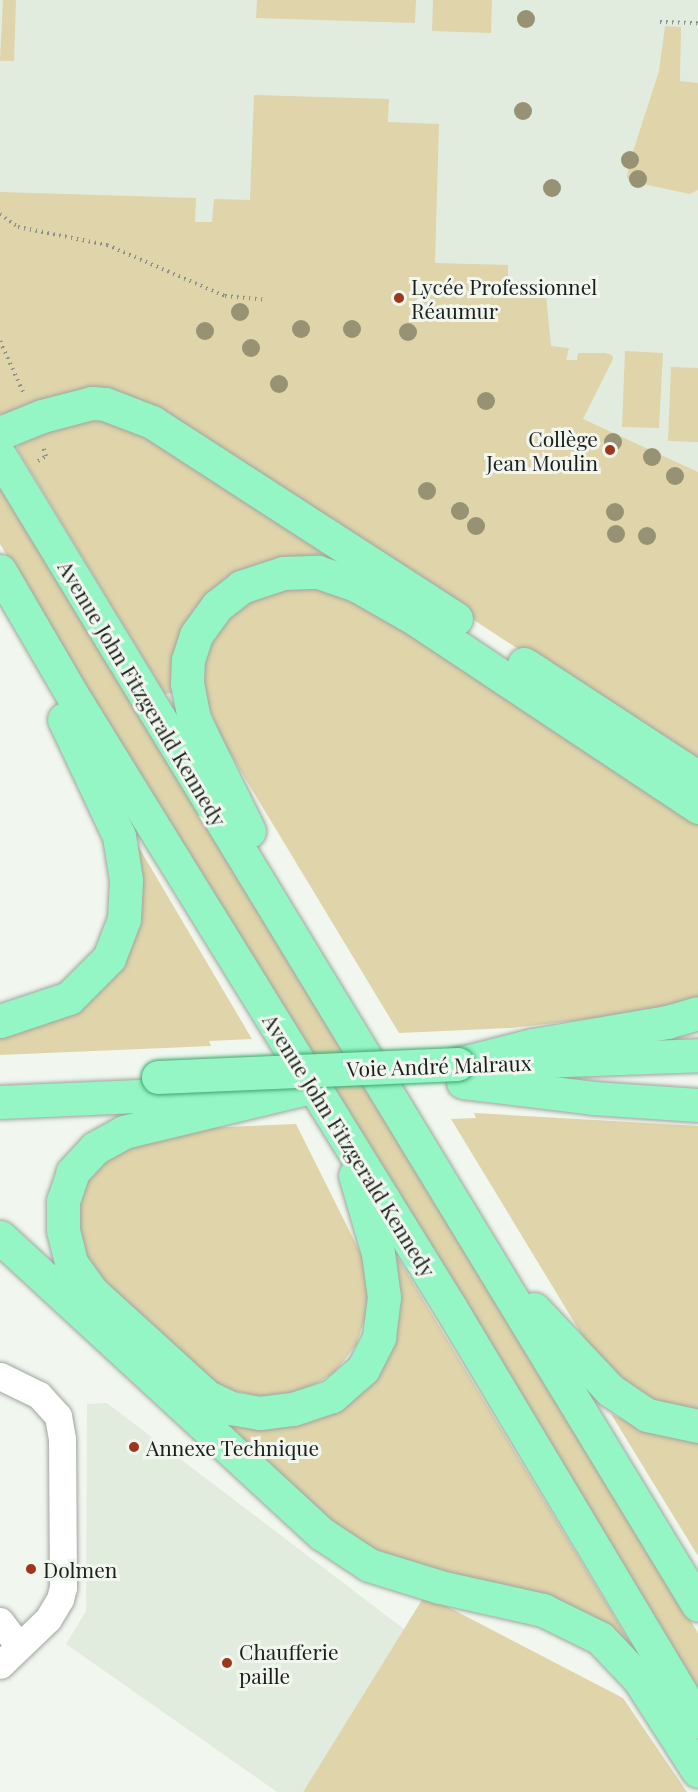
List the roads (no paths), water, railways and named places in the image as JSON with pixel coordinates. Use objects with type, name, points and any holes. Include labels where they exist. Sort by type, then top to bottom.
[{"type":"main road","points":[[1,454],[42,416],[92,403],[105,404],[152,422],[698,778]]},
{"type":"main road","name":"Avenue John Fitzgerald Kennedy","points":[[1,454],[311,970],[698,1605]]},
{"type":"main road","points":[[311,970],[267,866],[194,719],[188,684],[188,660],[196,635],[217,606],[242,586],[283,573],[307,572],[318,572],[356,585],[417,620],[698,807]]},
{"type":"main road","points":[[0,573],[37,667],[76,742],[119,837],[126,880],[124,919],[109,958],[92,978],[69,998],[0,1021]]},
{"type":"main road","name":"Avenue John Fitzgerald Kennedy","points":[[0,573],[74,698],[450,1307],[698,1721]]},
{"type":"main road","points":[[461,1073],[533,1044],[667,1022],[698,1013]]},
{"type":"main road","name":"Voie André Malraux","points":[[0,1082],[306,1088],[698,1054]]},
{"type":"main road","points":[[461,1073],[593,1098],[698,1104]]},
{"type":"main road","name":"Voie André Malraux","points":[[0,1102],[159,1086],[461,1073],[698,1076]]},
{"type":"main road","points":[[306,1088],[124,1132],[95,1149],[73,1172],[63,1201],[63,1230],[71,1263],[93,1293],[206,1396],[231,1408],[260,1413],[293,1409],[332,1396],[363,1369],[379,1337],[384,1297],[378,1253],[339,1128]]},
{"type":"main road","points":[[0,1237],[322,1534],[369,1565],[440,1587],[543,1610],[600,1638],[639,1679],[698,1771]]},
{"type":"main road","points":[[496,1271],[610,1390],[647,1415],[698,1426]]},
{"type":"street","points":[[0,1376],[39,1395],[58,1416],[62,1439],[63,1587],[60,1599],[48,1619],[0,1665]]},
{"type":"street","points":[[0,1621],[19,1646]]},
{"type":"place","name":"Lycée Professionnel Réaumur","points":[[399,298]]},
{"type":"place","name":"Collège Jean Moulin","points":[[610,450]]},
{"type":"place","name":"Annexe Technique","points":[[134,1447]]},
{"type":"place","name":"Dolmen","points":[[31,1569]]},
{"type":"place","name":"Chaufferie paille","points":[[227,1663]]}]
